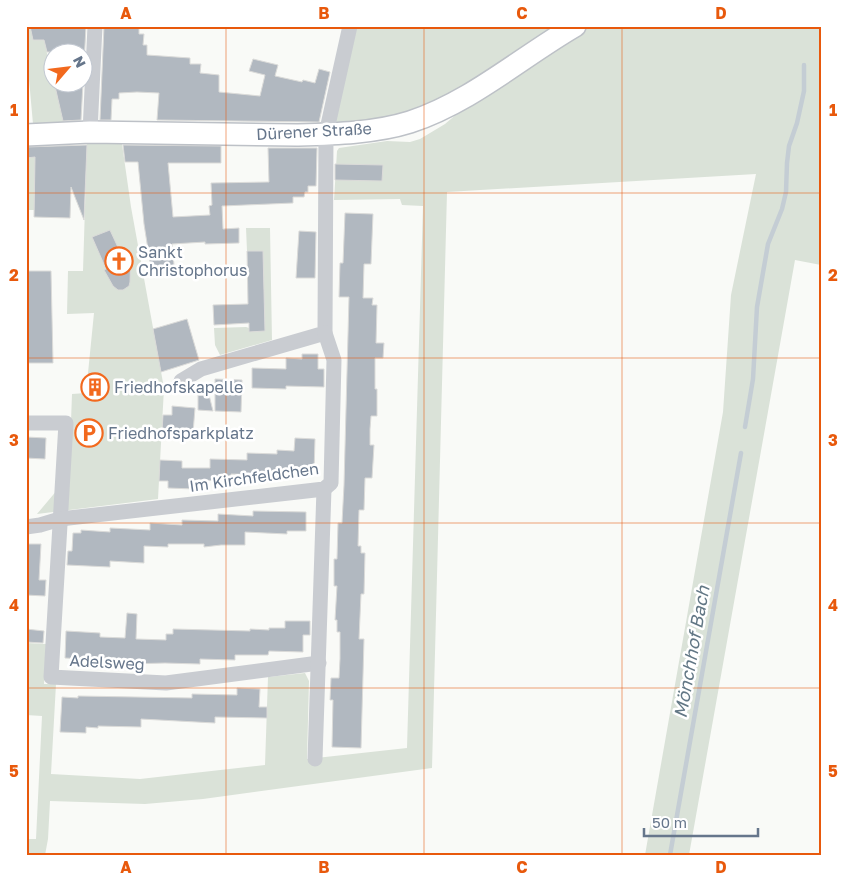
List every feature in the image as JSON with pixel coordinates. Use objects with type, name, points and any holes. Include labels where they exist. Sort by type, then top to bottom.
[{"type":"street","points":[[90,132],[95,26]]},
{"type":"street","name":"Im Kirchfeldchen","points":[[26,527],[60,519],[324,489],[331,483],[334,360],[325,333],[326,134],[350,26]]},
{"type":"street","name":"Dürener Straße","points":[[26,135],[90,132],[297,135],[326,134],[394,126],[433,113],[470,93],[575,26]]},
{"type":"street","points":[[181,380],[201,369],[325,333]]},
{"type":"street","points":[[26,423],[66,424],[60,519]]},
{"type":"street","points":[[315,759],[324,489]]},
{"type":"street","name":"Adelsweg","points":[[60,519],[51,677],[166,682],[319,663]]},
{"type":"shaded area","points":[[26,26],[30,26],[33,40],[44,40],[44,42],[42,42],[42,92],[56,92],[64,123],[33,124]]},
{"type":"shaded area","points":[[353,26],[561,26],[471,85],[398,119],[337,124],[335,121]]},
{"type":"shaded area","points":[[588,26],[821,26],[821,265],[795,260],[689,855],[645,855],[723,412],[731,295],[756,174],[447,192],[432,768],[203,799],[145,804],[50,801],[48,839],[45,855],[26,855],[26,839],[36,839],[42,716],[26,715],[26,643],[46,644],[44,684],[56,684],[51,774],[140,779],[265,765],[268,677],[305,673],[309,681],[307,759],[407,748],[423,206],[402,205],[400,199],[334,200],[337,151],[339,148],[387,141],[410,142],[420,139],[445,124],[478,96]]},
{"type":"shaded area","points":[[87,143],[122,144],[131,207],[164,388],[158,499],[37,514],[69,476],[72,394],[86,393],[94,313],[67,314],[68,271],[83,271]]},
{"type":"shaded area","points":[[35,157],[34,210],[26,210],[26,158]]},
{"type":"shaded area","points":[[246,228],[270,228],[272,340],[220,355],[215,345],[214,328],[246,327],[249,328],[249,332],[265,331],[263,252],[247,251]]},
{"type":"building","points":[[30,26],[86,26],[85,42],[44,42],[44,40],[33,40]]},
{"type":"building","points":[[104,26],[139,26],[139,34],[144,34],[143,45],[147,45],[147,55],[190,58],[190,64],[201,64],[200,73],[219,75],[219,92],[260,96],[265,75],[249,71],[253,59],[278,65],[275,76],[302,82],[303,80],[315,83],[319,69],[330,72],[319,122],[157,120],[159,93],[137,92],[119,93],[119,99],[112,99],[111,120],[100,120]]},
{"type":"building","points":[[56,92],[82,92],[81,120],[63,121]]},
{"type":"building","points":[[87,145],[84,220],[71,187],[70,218],[34,217],[35,157],[26,158],[26,147]]},
{"type":"building","points":[[123,145],[221,146],[221,163],[168,163],[173,217],[210,215],[209,206],[212,205],[211,183],[269,182],[268,148],[317,148],[316,186],[308,186],[308,192],[305,192],[304,197],[293,197],[293,203],[222,206],[223,229],[239,228],[239,243],[205,244],[205,242],[172,244],[175,275],[152,275],[144,224],[138,162],[125,162]]},
{"type":"building","points":[[335,164],[383,165],[382,181],[335,180]]},
{"type":"building","points":[[345,213],[373,214],[371,264],[364,264],[363,298],[373,298],[372,305],[377,305],[376,343],[384,343],[383,358],[375,358],[377,416],[371,416],[370,445],[374,445],[372,478],[365,478],[364,510],[359,510],[358,546],[361,546],[361,553],[365,553],[364,594],[361,594],[359,639],[364,639],[361,748],[332,747],[333,700],[330,700],[331,678],[339,678],[340,659],[340,632],[337,632],[337,620],[335,620],[337,586],[334,586],[334,559],[337,559],[338,523],[342,523],[344,485],[349,297],[339,297],[340,263],[343,263]]},
{"type":"building","name":"Sankt Christophorus","points":[[110,230],[122,256],[131,252],[130,282],[129,286],[123,290],[118,290],[113,286],[104,270],[106,269],[92,237]]},
{"type":"building","points":[[299,231],[316,232],[315,278],[296,278]]},
{"type":"building","points":[[247,251],[263,251],[265,331],[249,332],[249,323],[214,325],[213,305],[248,304]]},
{"type":"building","points":[[26,271],[51,271],[53,363],[26,363]]},
{"type":"building","points":[[187,319],[199,360],[161,372],[153,329]]},
{"type":"building","points":[[302,354],[318,354],[318,369],[324,369],[324,387],[286,386],[286,389],[252,388],[252,368],[286,369],[286,358],[302,359]]},
{"type":"building","points":[[215,379],[242,380],[241,412],[215,411]]},
{"type":"building","name":"Friedhofskapelle","points":[[101,380],[102,393],[89,394],[88,381]]},
{"type":"building","points":[[198,395],[209,395],[213,411],[198,410]]},
{"type":"building","points":[[172,406],[195,408],[193,433],[162,431],[163,415],[172,415]]},
{"type":"building","points":[[26,437],[46,438],[45,459],[26,458]]},
{"type":"building","points":[[295,438],[315,439],[314,472],[270,471],[270,475],[231,474],[231,481],[196,480],[195,489],[168,488],[168,481],[159,481],[160,460],[182,461],[182,468],[210,468],[210,459],[247,460],[247,453],[277,454],[277,450],[294,451]]},
{"type":"building","points":[[253,511],[306,512],[306,531],[287,531],[287,534],[245,532],[245,545],[204,547],[204,544],[168,544],[168,547],[144,546],[144,563],[110,561],[110,567],[67,565],[68,551],[72,551],[73,533],[81,533],[81,530],[110,532],[110,528],[150,530],[150,523],[182,525],[182,520],[218,521],[218,514],[253,516]]},
{"type":"building","points":[[26,544],[41,544],[39,580],[46,580],[45,596],[26,595]]},
{"type":"building","points":[[127,613],[137,614],[136,639],[166,640],[166,634],[173,634],[173,629],[269,630],[269,628],[285,628],[285,621],[310,621],[310,635],[303,635],[303,652],[269,651],[268,655],[235,655],[235,660],[200,659],[200,664],[105,665],[105,660],[65,658],[66,631],[100,633],[100,637],[125,638]]},
{"type":"building","points":[[26,629],[44,631],[43,643],[26,642]]},
{"type":"building","points":[[237,688],[260,689],[259,707],[267,707],[267,718],[215,717],[215,723],[141,719],[141,727],[98,726],[98,728],[86,727],[86,733],[60,732],[62,697],[192,698],[192,694],[237,695]]},
{"type":"waterway","name":"Mönchhof Bach","points":[[745,427],[753,379],[757,307],[768,244],[782,209],[786,192],[789,146],[797,123],[804,91],[804,65]]},
{"type":"waterway","name":"Mönchhof Bach","points":[[670,855],[741,453]]},
{"type":"place","name":"Sankt Christophorus","points":[[119,261]]},
{"type":"place","name":"Friedhofskapelle","points":[[95,387]]},
{"type":"place","name":"Friedhofsparkplatz","points":[[89,433]]}]
